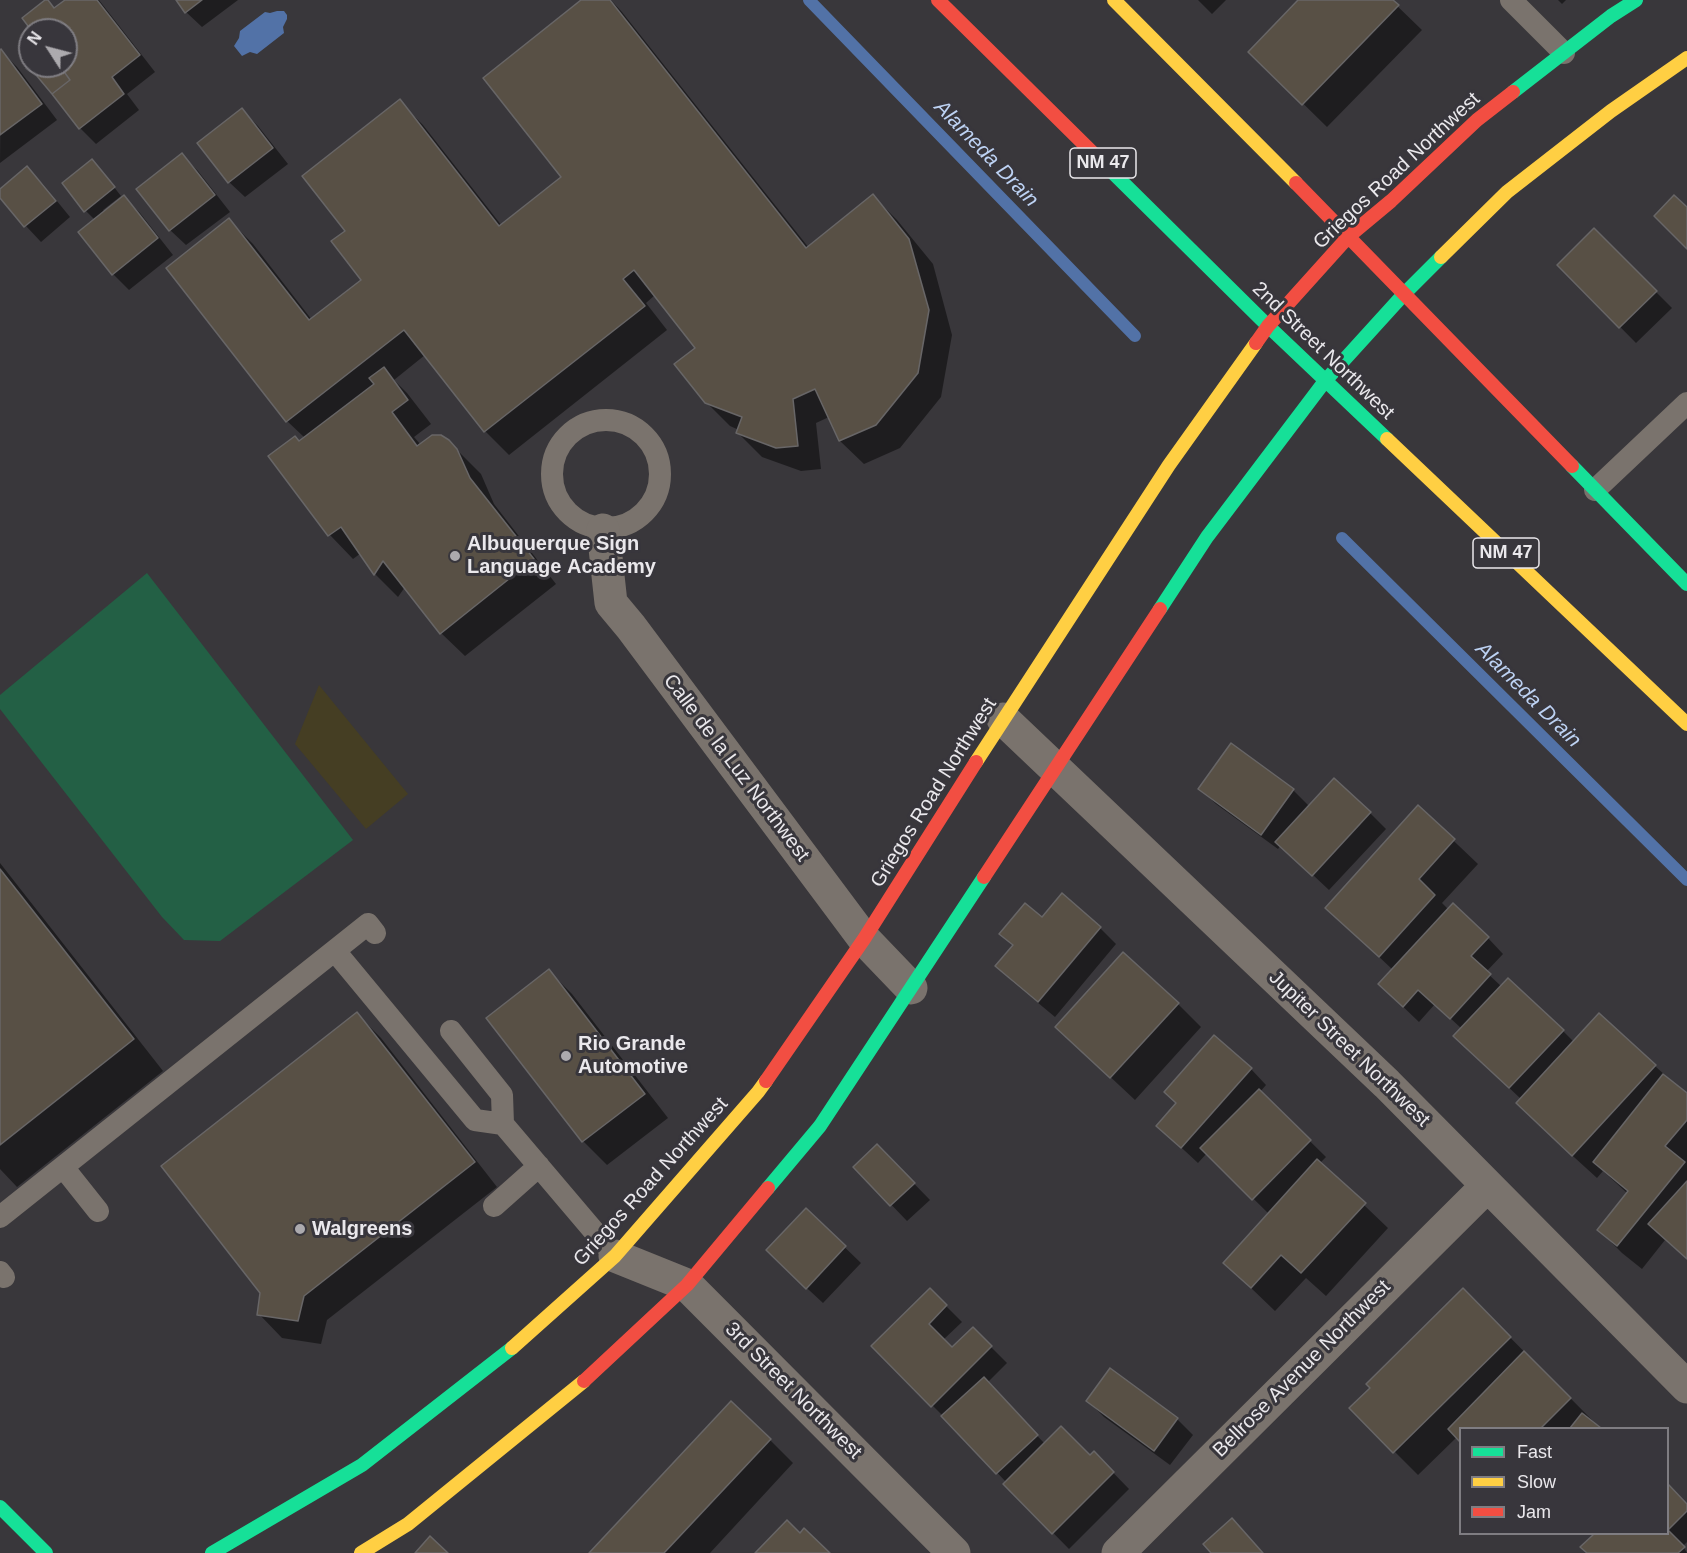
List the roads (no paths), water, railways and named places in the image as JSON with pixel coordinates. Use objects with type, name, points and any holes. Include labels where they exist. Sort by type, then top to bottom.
[{"type":"main road","name":"2nd Street Northwest","points":[[938,0],[1268,326],[1687,724]]},
{"type":"main road","points":[[1114,0],[1349,236],[1687,584]]},
{"type":"main road","name":"Griegos Road Northwest","points":[[212,1553],[362,1465],[513,1347],[615,1256],[758,1092],[864,939],[1003,719],[1169,465],[1268,326],[1349,236],[1391,201],[1477,120],[1611,16],[1636,0]]},
{"type":"main road","points":[[361,1553],[408,1524],[574,1391],[687,1285],[820,1126],[1207,537],[1325,381],[1404,294],[1507,192],[1611,111],[1687,58]]},
{"type":"main road","points":[[0,1507],[46,1553]]},
{"type":"street","name":"Calle de la Luz Northwest","points":[[603,530],[611,603],[864,939],[911,988]]},
{"type":"street","name":"Jupiter Street Northwest","points":[[1003,719],[1387,1084],[1687,1387]]},
{"type":"street","name":"Bellrose Avenue Northwest","points":[[1118,1553],[1487,1186]]},
{"type":"street","name":"3rd Street Northwest","points":[[615,1256],[687,1285],[954,1553]]},
{"type":"lane","points":[[1511,0],[1564,53]]},
{"type":"lane","points":[[1595,490],[1687,403]]},
{"type":"lane","points":[[614,420],[636,428],[653,445],[661,469],[657,495],[641,517],[625,526],[603,530],[589,527],[573,518],[557,498],[551,477],[554,458],[563,440],[574,430],[591,421],[614,420]]},
{"type":"lane","points":[[0,1217],[368,924],[375,933]]},
{"type":"lane","points":[[335,951],[475,1120],[503,1124]]},
{"type":"lane","points":[[451,1031],[502,1095],[503,1124],[615,1256]]},
{"type":"lane","points":[[494,1206],[539,1166]]},
{"type":"lane","points":[[63,1167],[98,1211]]},
{"type":"water","points":[[284,11],[287,15],[283,27],[284,33],[257,54],[250,52],[242,56],[234,46],[240,31],[265,12]]},
{"type":"waterway","name":"Alameda Drain","points":[[809,0],[1135,336]]},
{"type":"waterway","name":"Alameda Drain","points":[[1342,538],[1687,880]]},
{"type":"place","name":"Albuquerque Sign Language Academy","points":[[455,556]]},
{"type":"place","name":"Rio Grande Automotive","points":[[566,1056]]},
{"type":"place","name":"Walgreens","points":[[300,1229]]}]
